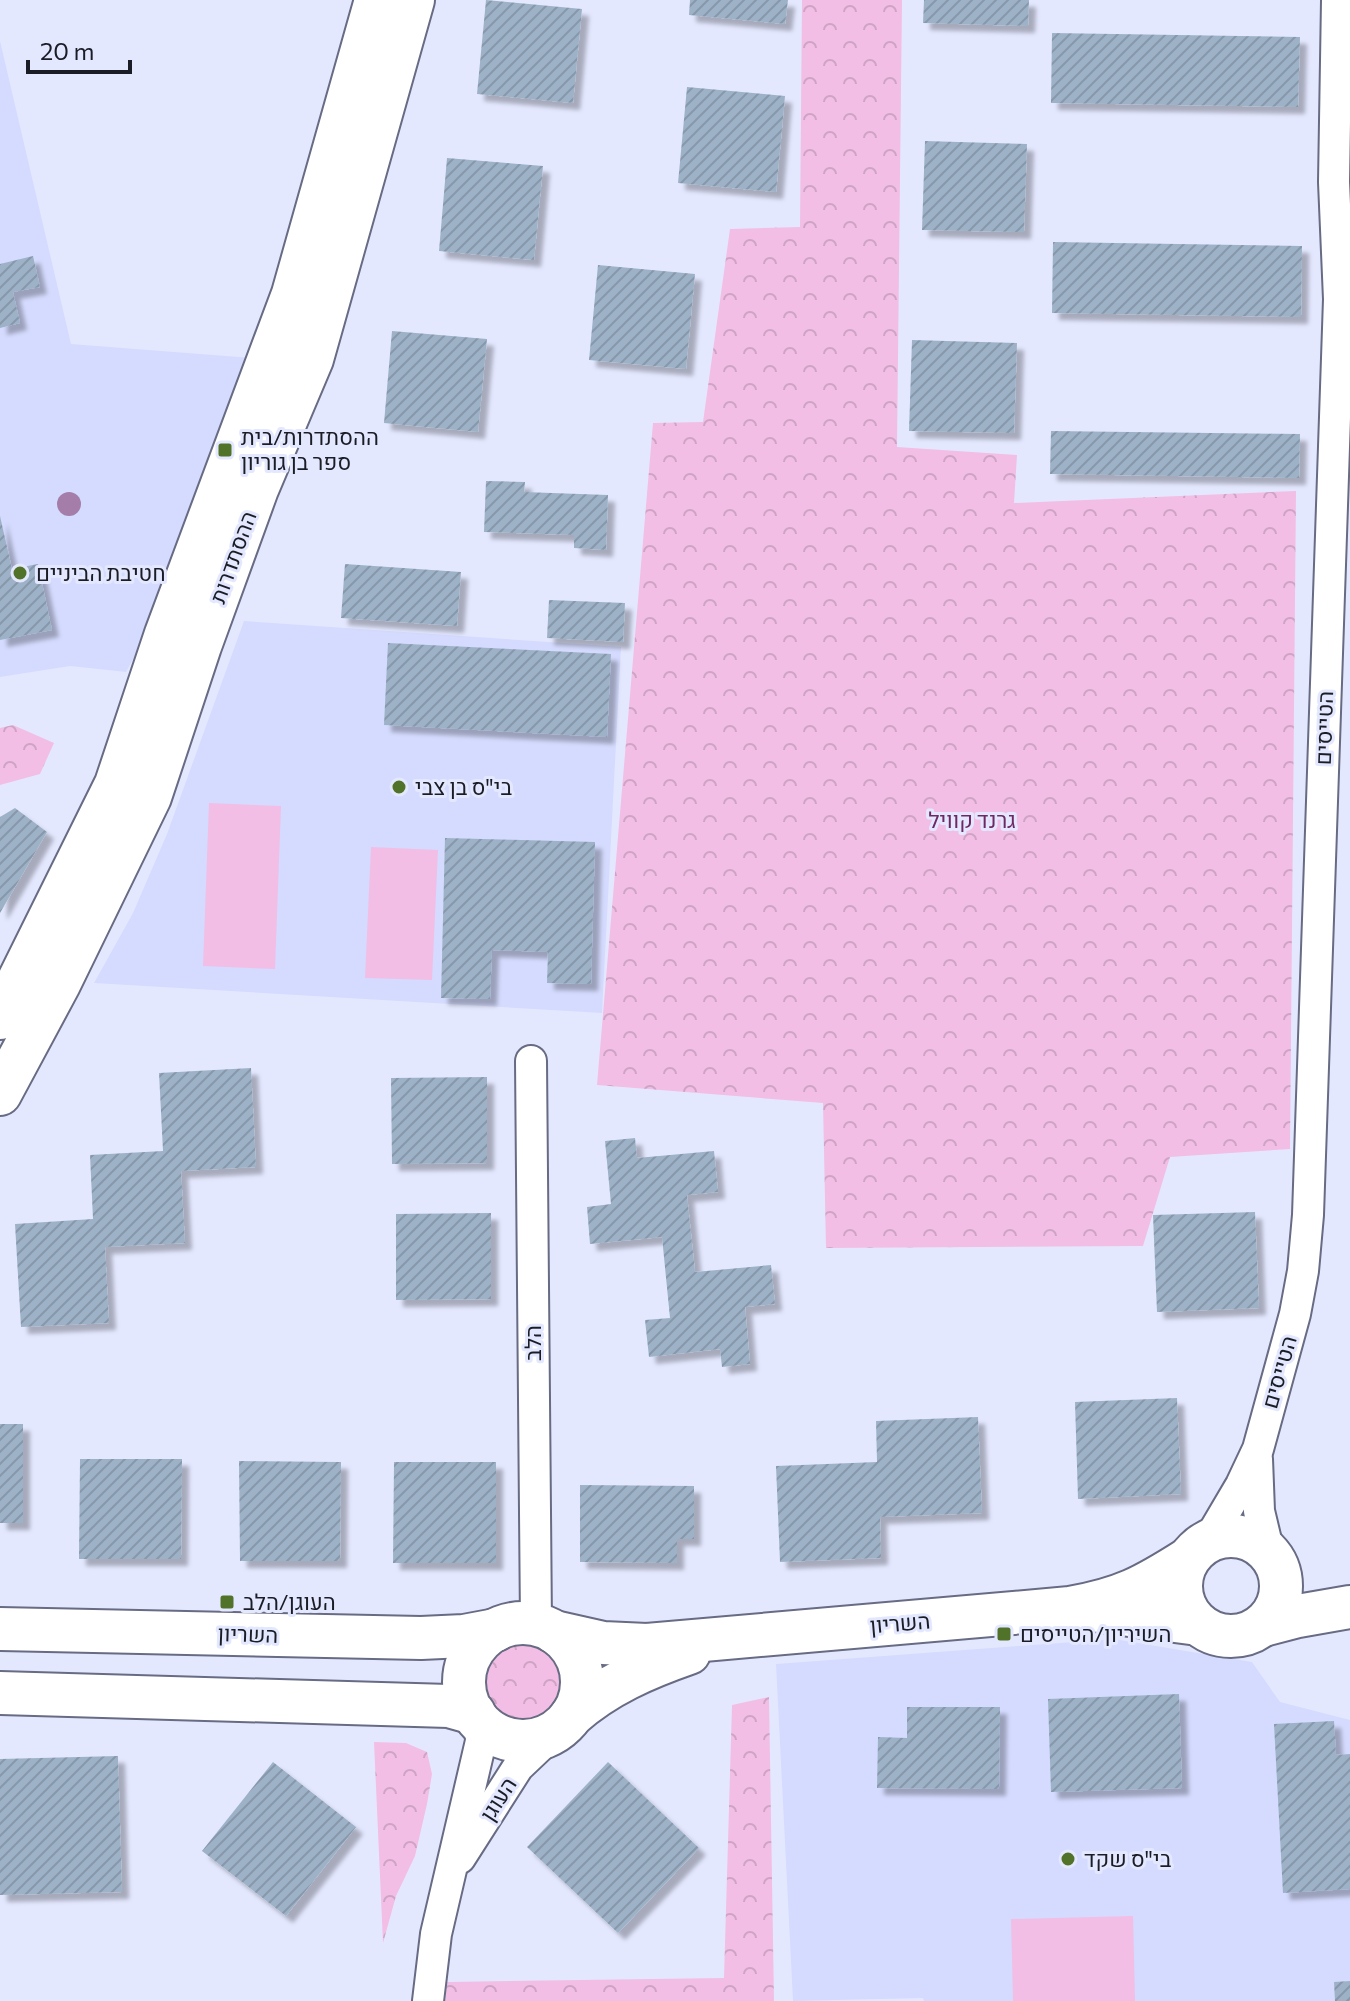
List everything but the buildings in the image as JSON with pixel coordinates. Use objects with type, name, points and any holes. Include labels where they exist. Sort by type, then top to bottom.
[{"type":"street","name":"ההסתדרות","points":[[0,1018],[116,784],[166,634],[289,307],[376,0]]},
{"type":"street","name":"ההסתדרות","points":[[4,1077],[73,955],[150,797],[246,520],[312,359],[413,0]]},
{"type":"street","name":"הטייסים","points":[[1198,1550],[1241,1485],[1258,1449],[1295,1314],[1303,1271],[1308,1215],[1344,299],[1334,182],[1337,0]]},
{"type":"street","name":"הלב","points":[[529,1629],[531,1061]]},
{"type":"street","name":"הטייסים","points":[[1258,1449],[1259,1511],[1274,1562]]},
{"type":"street","points":[[1350,1597],[1296,1585],[1253,1541],[1243,1538],[1224,1536],[1198,1550],[1181,1575],[1181,1594],[1187,1611],[1198,1624],[1214,1633],[1230,1636],[1247,1634],[1263,1625],[1350,1607]]},
{"type":"street","name":"השריון","points":[[0,1629],[421,1638],[529,1629],[603,1643],[647,1645],[1070,1608],[1132,1593],[1198,1550]]},
{"type":"street","points":[[1263,1625],[1279,1601],[1274,1562]]},
{"type":"street","name":"השריון","points":[[1070,1608],[1198,1624]]},
{"type":"street","points":[[0,1693],[449,1706],[477,1717],[493,1732],[517,1740],[533,1739],[564,1723],[580,1699],[581,1670],[574,1652],[529,1629],[475,1649],[466,1667],[465,1686],[477,1717]]},
{"type":"street","name":"השריון","points":[[564,1723],[589,1699],[613,1684],[729,1638]]},
{"type":"street","name":"העוגן","points":[[428,2001],[436,1934],[448,1876],[477,1765],[481,1741],[477,1717]]},
{"type":"street","name":"העוגן","points":[[448,1876],[518,1767],[564,1723]]},
{"type":"shaded area","points":[[0,41],[71,344],[252,358],[145,637],[126,672],[70,666],[0,677]]},
{"type":"shaded area","name":"בי\"ס בן צבי","points":[[244,621],[621,647],[602,1013],[94,983],[133,913],[167,834]]},
{"type":"shaded area","name":"בי\"ס שקד","points":[[1114,1639],[1252,1662],[1280,1702],[1350,1720],[1350,2001],[924,2001],[923,1998],[793,2001],[776,1664]]},
{"type":"green space","name":"גרנד קוויל","points":[[802,0],[902,0],[897,447],[1017,455],[1014,503],[1296,491],[1290,1149],[1170,1157],[1143,1246],[826,1248],[823,1103],[597,1085],[653,423],[703,422],[730,229],[800,227]]},
{"type":"green space","points":[[13,725],[54,743],[40,774],[0,785],[0,728]]},
{"type":"green space","points":[[209,803],[281,806],[275,969],[203,966]]},
{"type":"green space","points":[[371,847],[438,850],[432,980],[365,978]]},
{"type":"green space","points":[[515,1641],[531,1641],[546,1648],[557,1659],[564,1682],[561,1698],[552,1711],[531,1723],[515,1723],[500,1716],[489,1705],[482,1690],[482,1674],[489,1659],[500,1648]]},
{"type":"green space","points":[[769,1697],[774,2001],[445,2001],[447,1982],[724,1978],[732,1705]]},
{"type":"green space","points":[[374,1742],[406,1743],[427,1752],[432,1774],[415,1856],[396,1896],[383,1943]]},
{"type":"green space","points":[[1133,1916],[1135,2001],[1013,2001],[1011,1919]]},
{"type":"place","name":"ההסתדרות/בית ספר בן גוריון","points":[[225,450]]},
{"type":"place","name":"חטיבת הביניים","points":[[20,573]]},
{"type":"place","name":"בי\"ס בן צבי","points":[[399,787]]},
{"type":"place","name":"העוגן/הלב","points":[[227,1602]]},
{"type":"place","name":"השיריון/הטייסים","points":[[1004,1634]]},
{"type":"place","name":"בי\"ס שקד","points":[[1068,1859]]}]
